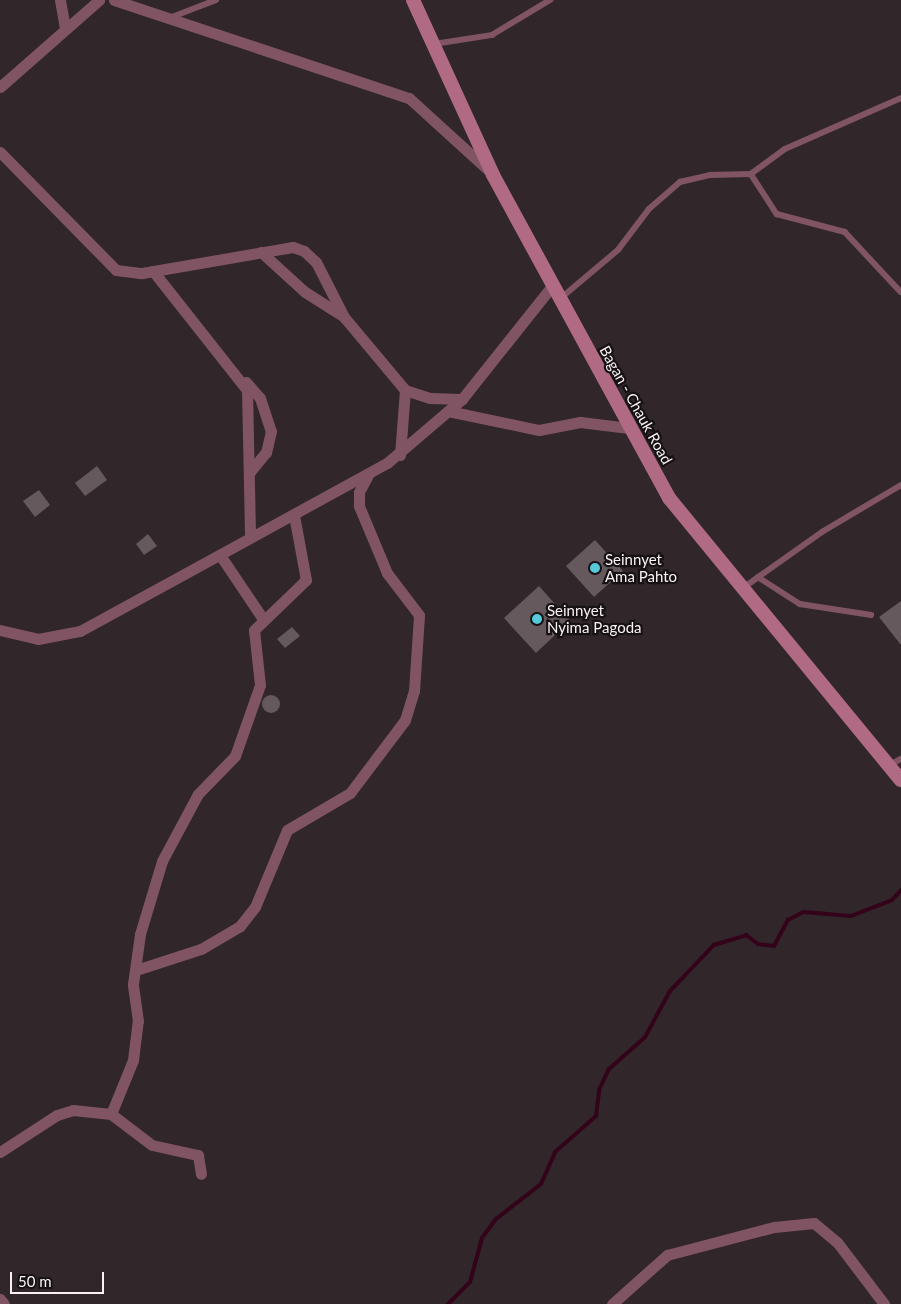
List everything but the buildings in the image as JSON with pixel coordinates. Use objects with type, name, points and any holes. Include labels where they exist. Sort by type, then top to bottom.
[{"type":"main road","name":"Bagan - Chauk Road","points":[[413,0],[493,175],[629,428],[669,498],[741,589],[895,762],[901,780]]},
{"type":"street","points":[[60,0],[65,28]]},
{"type":"street","points":[[0,87],[99,0]]},
{"type":"street","points":[[114,0],[409,98],[493,175]]},
{"type":"street","points":[[0,152],[107,263],[122,271],[154,271],[294,247],[304,251],[316,262],[344,317],[404,390],[430,398],[462,399]]},
{"type":"street","points":[[261,252],[305,292],[344,317]]},
{"type":"street","points":[[154,271],[238,374],[260,398],[271,431],[266,452],[249,474]]},
{"type":"street","points":[[0,630],[38,639],[80,631],[220,555],[250,536],[294,515],[369,474],[400,455],[462,399],[552,286]]},
{"type":"street","points":[[238,374],[249,402],[250,536]]},
{"type":"street","points":[[400,455],[404,390]]},
{"type":"street","points":[[448,411],[539,430],[580,422],[629,428]]},
{"type":"street","points":[[136,970],[202,949],[240,926],[255,907],[287,830],[350,793],[405,720],[414,691],[419,615],[387,572],[359,506],[359,492],[369,474]]},
{"type":"street","points":[[111,1114],[136,1044],[136,970],[140,934],[162,861],[198,794],[235,756],[260,685],[252,639],[263,619],[306,580],[294,515]]},
{"type":"street","points":[[220,555],[263,619]]},
{"type":"street","points":[[0,1152],[57,1115],[73,1110],[111,1114],[118,1124],[152,1145],[198,1155],[201,1174]]},
{"type":"street","points":[[612,1304],[667,1255],[774,1227],[814,1224],[837,1242],[884,1304]]},
{"type":"street","points":[[0,1300],[4,1304]]},
{"type":"lane","points":[[170,18],[216,0]]},
{"type":"lane","points":[[432,44],[492,35],[550,0]]},
{"type":"lane","points":[[559,299],[618,250],[649,209],[680,182],[710,175],[751,174],[785,149],[901,98]]},
{"type":"lane","points":[[751,174],[777,214],[844,232],[901,292]]},
{"type":"lane","points":[[741,589],[901,485]]},
{"type":"lane","points":[[758,577],[800,604],[871,615]]},
{"type":"waterway","points":[[448,1304],[470,1282],[482,1238],[496,1219],[541,1184],[555,1152],[596,1116],[599,1090],[609,1069],[645,1037],[670,991],[714,945],[746,935],[758,944],[774,946],[788,920],[804,912],[851,916],[892,900],[901,890]]},
{"type":"place","name":"Seinnyet Ama Pahto","points":[[595,568]]},
{"type":"place","name":"Seinnyet Nyima Pagoda","points":[[537,619]]}]
